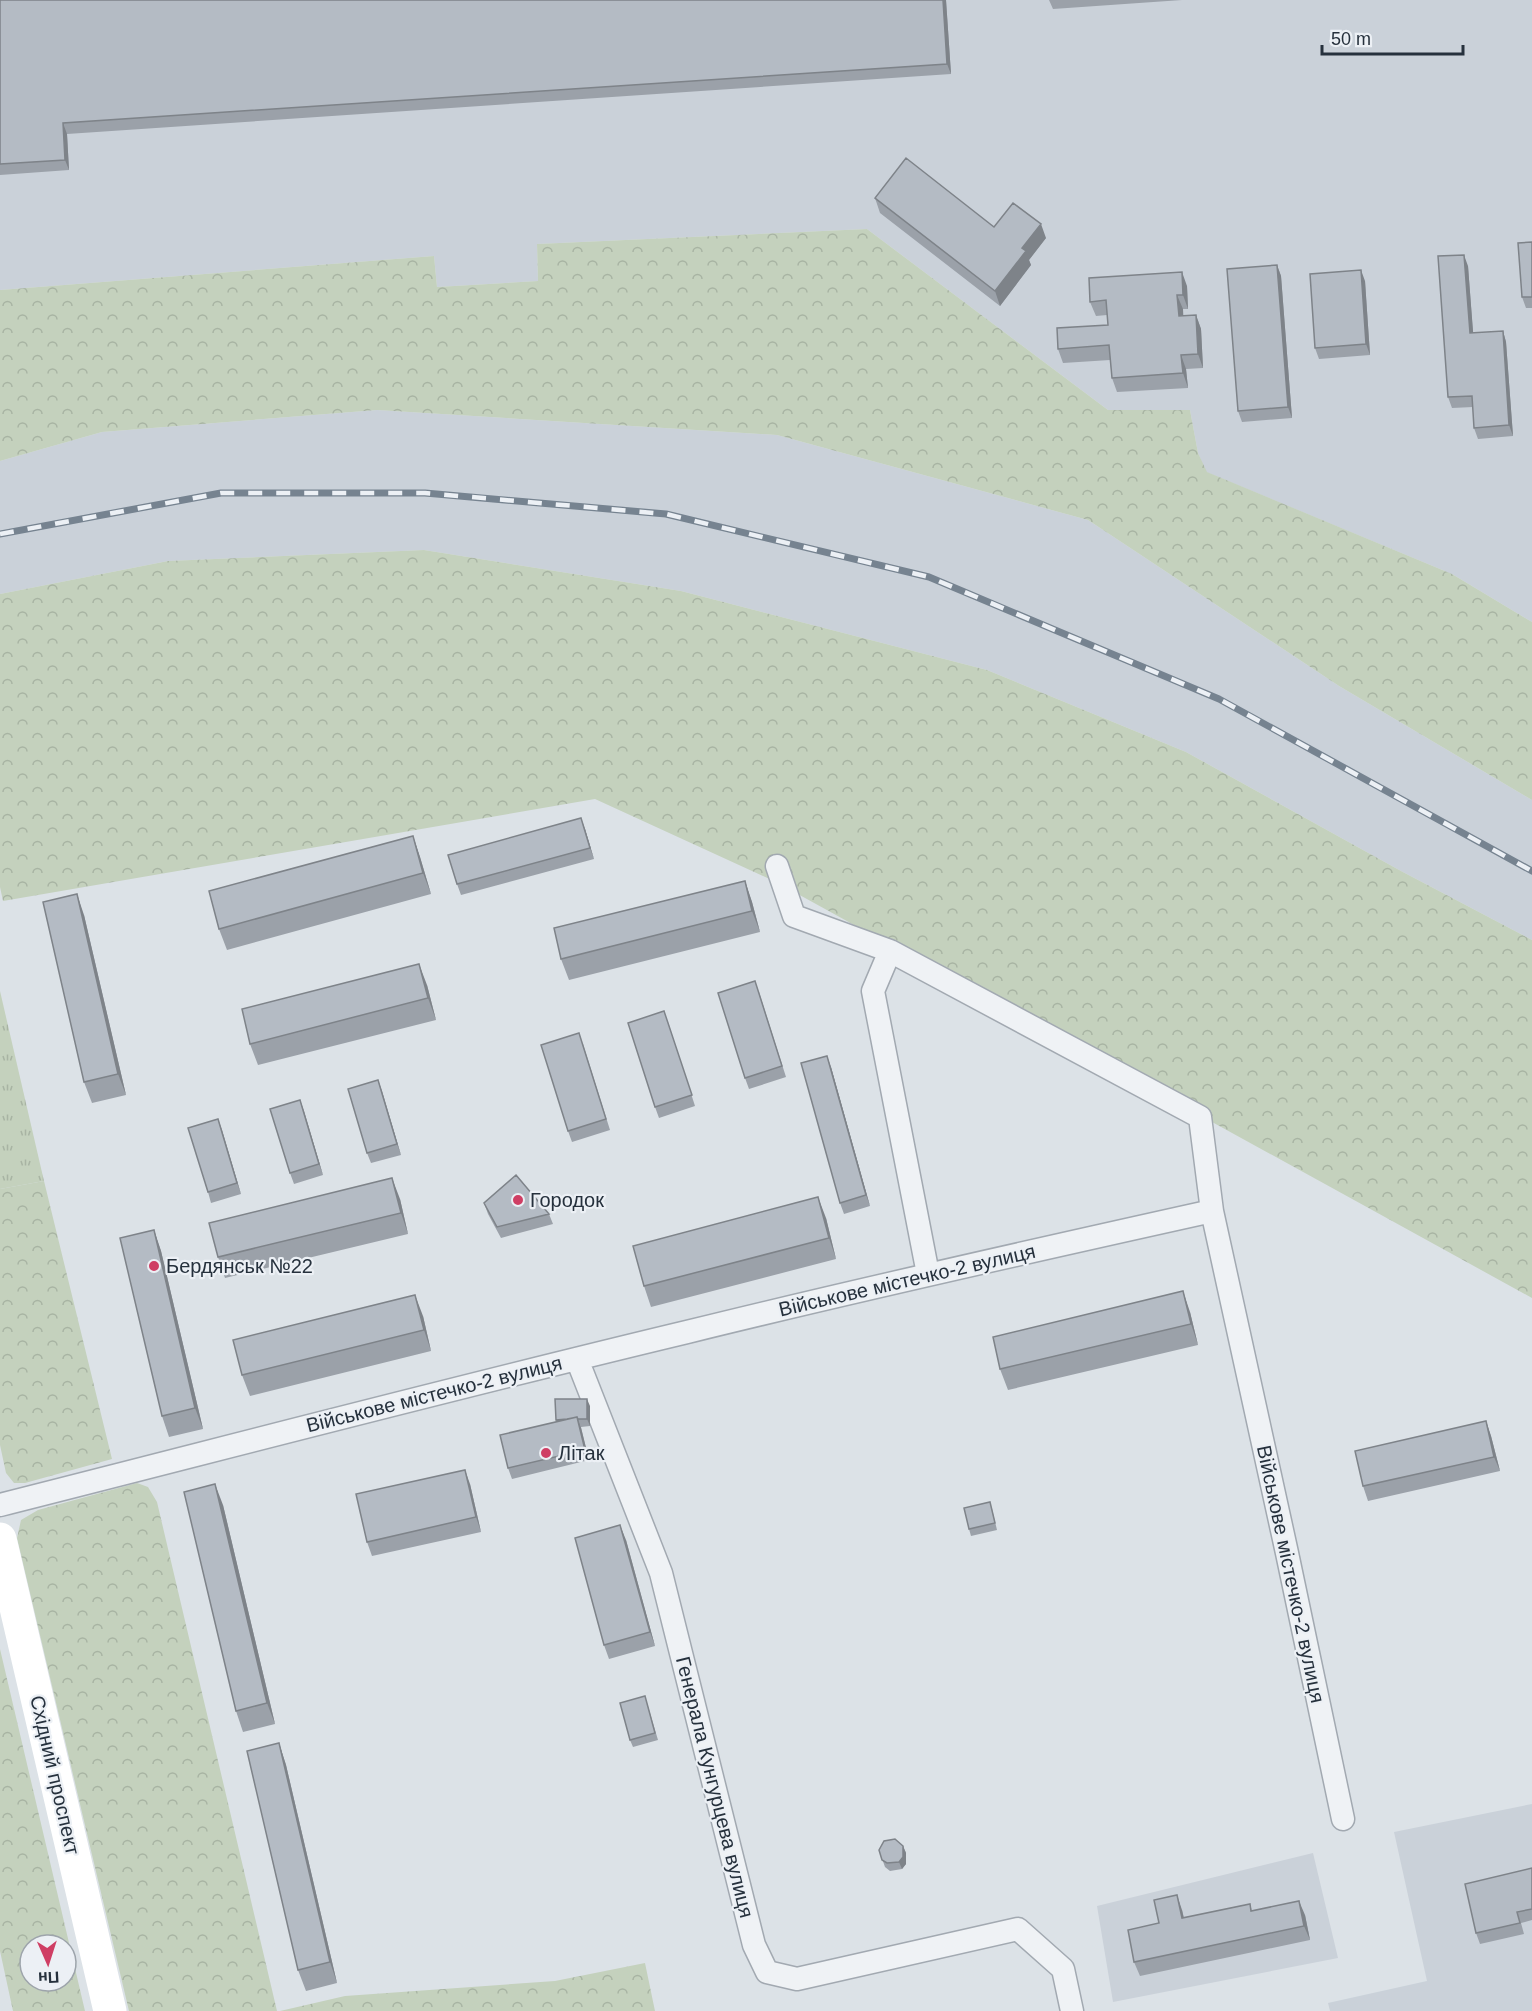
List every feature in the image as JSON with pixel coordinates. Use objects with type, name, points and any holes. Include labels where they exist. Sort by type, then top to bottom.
[{"type":"main road","name":"Східний проспект","points":[[0,1539],[110,2011]]},
{"type":"street","points":[[777,866],[794,916],[890,951],[1200,1117],[1212,1211]]},
{"type":"street","points":[[890,951],[873,991],[928,1274]]},
{"type":"street","name":"Військове містечко-2 вулиця","points":[[0,1505],[577,1359],[928,1274],[1212,1211],[1287,1553],[1342,1819]]},
{"type":"street","name":"Генерала Кунгурцева вулиця","points":[[577,1359],[661,1573],[754,1944],[767,1972],[797,1979],[1018,1929],[1063,1970],[1072,2011]]},
{"type":"shaded area","points":[[0,0],[1532,0],[1532,622],[1452,574],[1206,472],[1198,453],[1190,410],[1108,410],[867,229],[537,244],[538,281],[437,287],[434,256],[0,290]]},
{"type":"shaded area","points":[[377,410],[777,435],[1088,520],[1339,686],[1532,800],[1532,940],[1401,871],[1186,752],[987,670],[681,591],[424,550],[168,561],[0,594],[0,461],[102,432]]},
{"type":"shaded area","points":[[1532,1804],[1532,2011],[1330,2011],[1328,2003],[1427,1981],[1394,1832]]},
{"type":"shaded area","points":[[1313,1853],[1338,1958],[1113,2002],[1097,1906]]},
{"type":"green space","points":[[867,229],[1108,410],[1190,410],[1198,453],[1207,472],[1452,574],[1532,622],[1532,800],[1339,686],[1088,520],[777,435],[377,410],[102,432],[0,461],[0,290],[434,256],[437,287],[538,281],[537,244]]},
{"type":"green space","points":[[424,550],[681,591],[987,670],[1186,752],[1401,871],[1532,940],[1532,1298],[776,882],[595,799],[3,901],[0,887],[0,594],[168,561]]},
{"type":"green space","points":[[0,991],[44,1181],[0,1189]]},
{"type":"green space","points":[[44,1181],[112,1459],[25,1483],[14,1483],[6,1473],[0,1445],[0,1189]]},
{"type":"green space","points":[[137,1483],[148,1487],[157,1502],[277,2011],[129,2011],[17,1538],[21,1520],[38,1510]]},
{"type":"green space","points":[[0,1649],[67,1933],[18,1933],[18,1993],[78,1993],[78,1981],[85,2011],[13,2011],[0,1951]]},
{"type":"green space","points":[[645,1963],[655,2011],[280,2011],[345,1996],[555,1981]]},
{"type":"building","points":[[0,0],[943,0],[947,64],[63,123],[65,160],[0,164]]},
{"type":"building","points":[[906,158],[994,227],[1013,203],[1041,224],[1022,248],[1026,251],[995,291],[875,198]]},
{"type":"building","points":[[1532,242],[1532,297],[1522,297],[1518,243]]},
{"type":"building","points":[[1464,255],[1470,333],[1503,331],[1509,425],[1474,428],[1472,396],[1448,397],[1438,256]]},
{"type":"building","points":[[1277,265],[1288,407],[1238,411],[1227,269]]},
{"type":"building","points":[[1361,270],[1366,344],[1315,348],[1310,274]]},
{"type":"building","points":[[1182,272],[1183,295],[1177,295],[1179,316],[1196,315],[1198,354],[1181,355],[1183,373],[1112,378],[1109,345],[1058,349],[1057,328],[1108,325],[1106,300],[1090,302],[1089,278]]},
{"type":"building","points":[[581,818],[590,848],[457,884],[448,855]]},
{"type":"building","points":[[413,836],[423,873],[219,929],[209,891]]},
{"type":"building","points":[[745,881],[752,911],[561,959],[554,928]]},
{"type":"building","points":[[77,894],[118,1074],[84,1082],[43,902]]},
{"type":"building","points":[[419,964],[428,998],[250,1044],[242,1009]]},
{"type":"building","points":[[755,981],[782,1066],[745,1078],[718,993]]},
{"type":"building","points":[[664,1011],[692,1095],[655,1107],[628,1023]]},
{"type":"building","points":[[579,1033],[606,1119],[568,1131],[541,1045]]},
{"type":"building","points":[[827,1056],[866,1195],[840,1203],[801,1063]]},
{"type":"building","points":[[378,1080],[397,1144],[367,1153],[348,1089]]},
{"type":"building","points":[[300,1100],[319,1164],[290,1173],[270,1109]]},
{"type":"building","points":[[218,1119],[237,1183],[208,1192],[188,1128]]},
{"type":"building","name":"Городок","points":[[516,1175],[549,1214],[497,1227],[484,1203]]},
{"type":"building","points":[[392,1178],[401,1213],[218,1257],[209,1223]]},
{"type":"building","points":[[818,1197],[829,1238],[644,1286],[633,1246]]},
{"type":"building","points":[[154,1230],[195,1408],[162,1416],[120,1238]]},
{"type":"building","points":[[1183,1291],[1191,1324],[1000,1369],[993,1337]]},
{"type":"building","points":[[415,1295],[424,1330],[242,1375],[233,1340]]},
{"type":"building","points":[[555,1399],[587,1399],[587,1419],[577,1417],[556,1420]]},
{"type":"building","name":"Літак","points":[[577,1417],[585,1450],[508,1468],[500,1435]]},
{"type":"building","points":[[1486,1421],[1494,1457],[1363,1486],[1355,1451]]},
{"type":"building","points":[[465,1470],[476,1517],[367,1542],[356,1494]]},
{"type":"building","points":[[215,1484],[267,1703],[236,1711],[184,1492]]},
{"type":"building","points":[[990,1502],[995,1523],[969,1529],[964,1508]]},
{"type":"building","points":[[620,1525],[650,1632],[604,1645],[575,1538]]},
{"type":"building","points":[[645,1696],[655,1733],[630,1740],[620,1703]]},
{"type":"building","points":[[279,1743],[330,1962],[298,1970],[247,1751]]},
{"type":"building","points":[[895,1839],[903,1846],[903,1857],[899,1862],[887,1863],[882,1860],[879,1850],[884,1841]]},
{"type":"building","points":[[1532,1868],[1532,1909],[1517,1912],[1520,1923],[1476,1933],[1465,1884]]},
{"type":"building","points":[[1177,1895],[1182,1918],[1250,1904],[1251,1911],[1299,1901],[1304,1926],[1134,1962],[1128,1930],[1159,1923],[1154,1900]]},
{"type":"railway","points":[[0,534],[221,493],[425,493],[666,514],[929,577],[1219,699],[1532,871]]},
{"type":"place","name":"Городок","points":[[518,1200]]},
{"type":"place","name":"Бердянськ №22","points":[[154,1266]]},
{"type":"place","name":"Літак","points":[[546,1453]]}]
